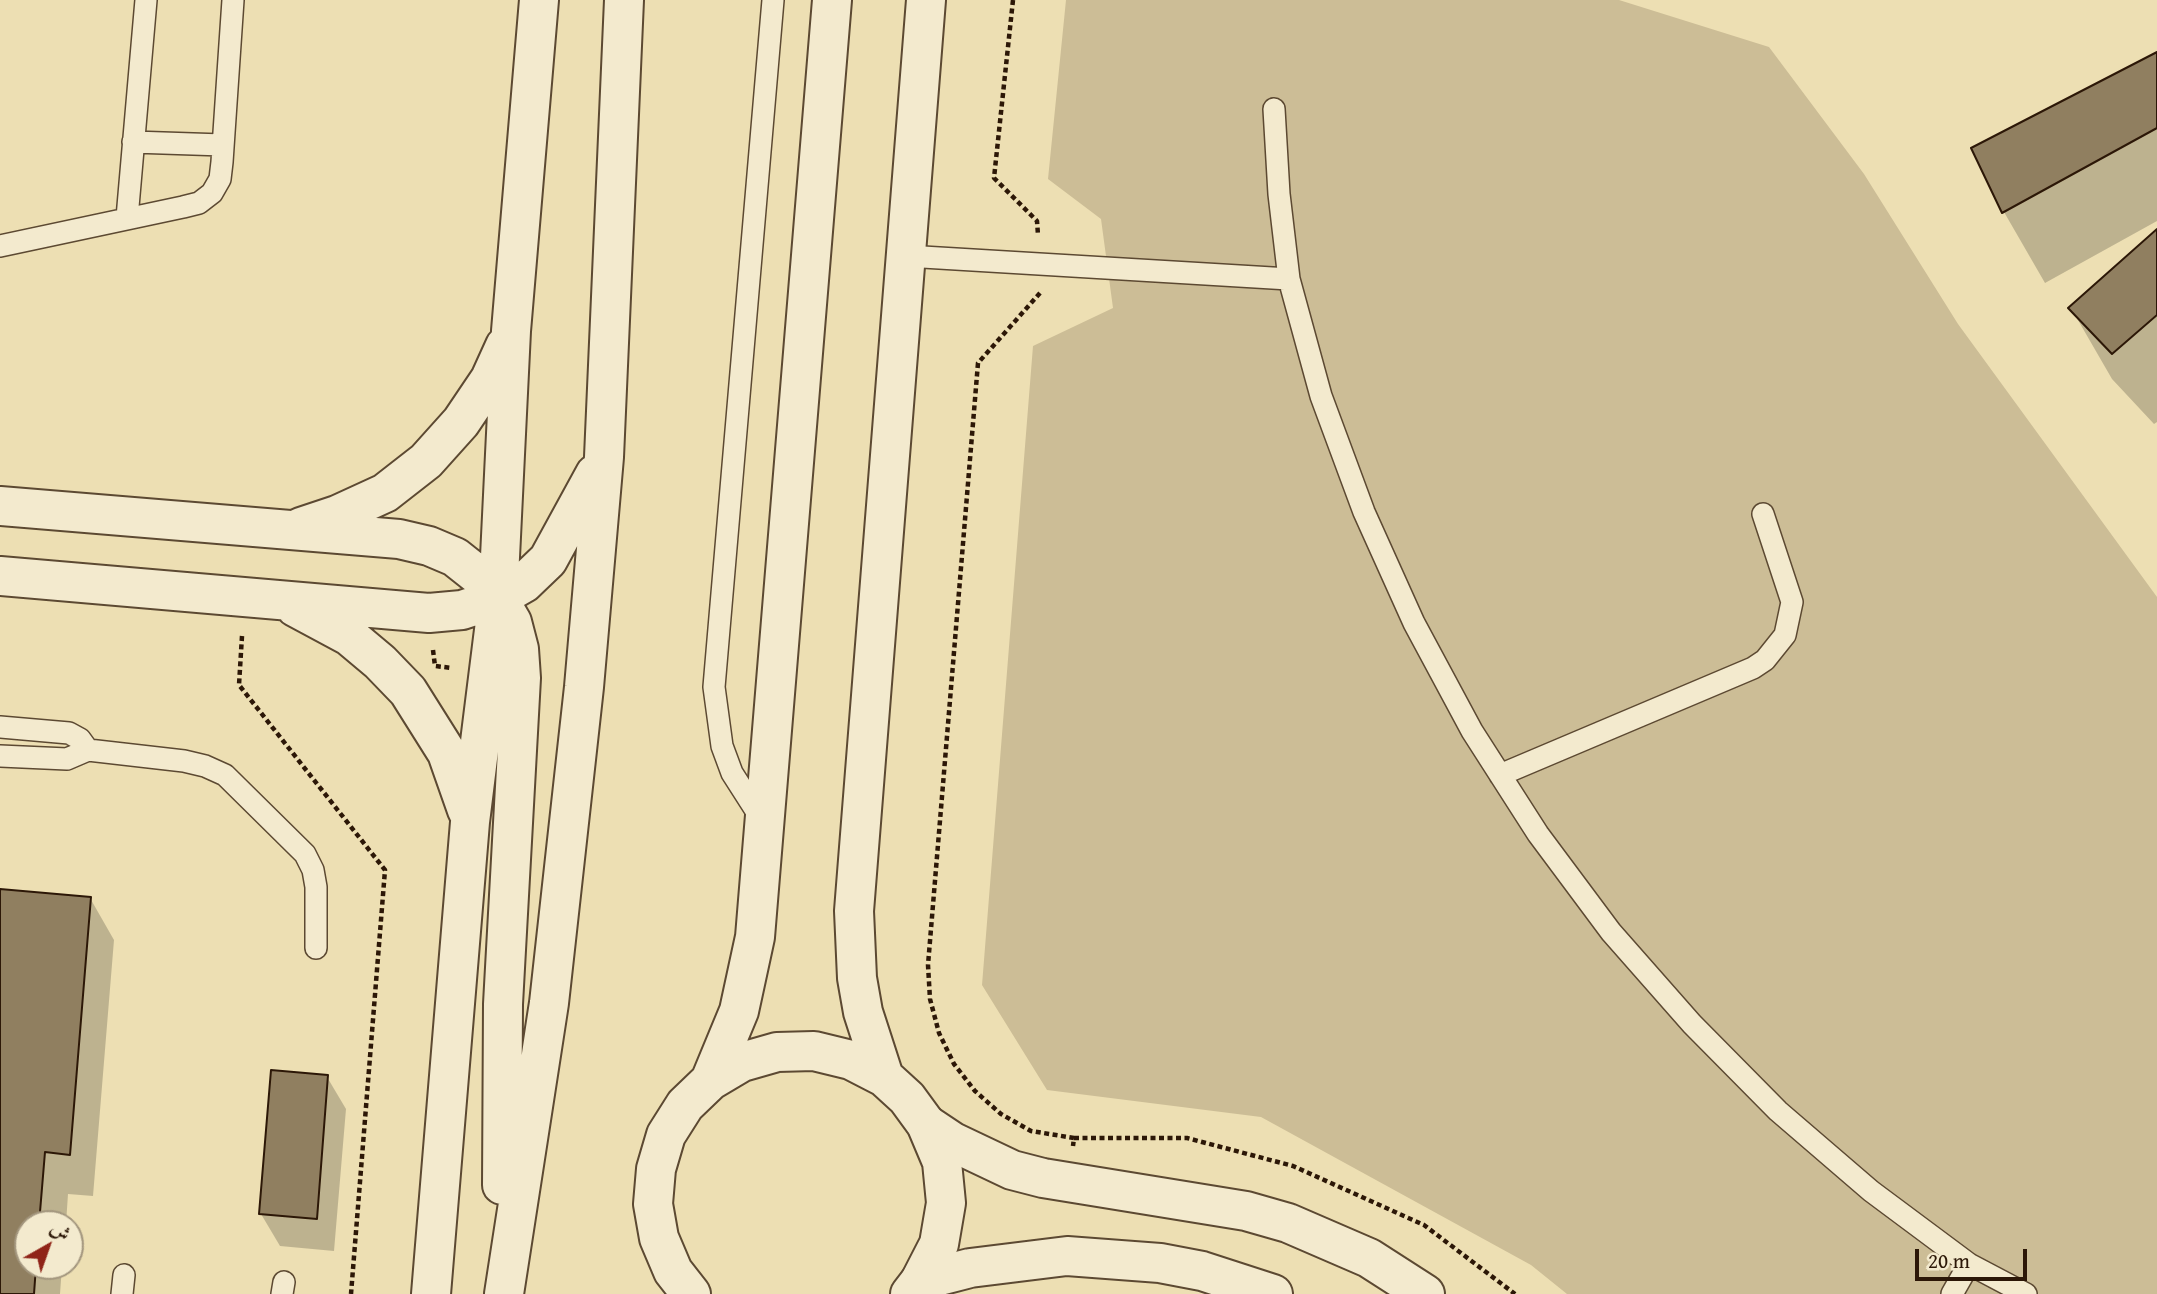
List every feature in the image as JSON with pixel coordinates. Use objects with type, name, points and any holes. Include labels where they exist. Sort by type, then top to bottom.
[{"type":"street","points":[[431,1294],[470,822],[498,598],[511,331],[539,0]]},
{"type":"street","points":[[504,1291],[549,1003],[566,867],[604,457],[624,0]]},
{"type":"street","points":[[709,1081],[739,1011],[755,937],[832,0]]},
{"type":"street","points":[[884,1077],[863,1012],[857,978],[854,911],[926,0]]},
{"type":"street","points":[[290,531],[337,515],[385,493],[426,461],[461,422],[490,379],[511,331]]},
{"type":"street","points":[[0,576],[429,613],[462,610],[498,598],[524,583],[548,560],[604,457]]},
{"type":"street","points":[[0,506],[399,539],[429,545],[463,564],[498,598],[512,622],[519,649],[521,678],[503,1004],[504,1291]]},
{"type":"street","points":[[277,600],[349,636],[408,691],[447,753],[470,822]]},
{"type":"street","points":[[691,1294],[673,1270],[659,1238],[653,1204],[656,1169],[666,1135],[685,1105],[709,1081],[742,1062],[777,1052],[827,1054],[850,1060],[884,1077],[907,1098],[926,1124],[942,1162],[946,1203],[939,1244],[915,1288]]},
{"type":"street","points":[[926,1124],[953,1142],[1002,1166],[1072,1182],[1246,1211],[1288,1223],[1369,1258],[1425,1294]]},
{"type":"street","points":[[915,1288],[970,1268],[1067,1256],[1160,1263],[1202,1271],[1273,1294]]},
{"type":"lane","points":[[127,218],[145,0]]},
{"type":"lane","points":[[0,246],[199,203],[212,193],[220,178],[233,0]]},
{"type":"lane","points":[[764,823],[732,773],[722,746],[714,688],[772,0]]},
{"type":"lane","points":[[1273,109],[1289,279],[1321,396],[1364,512],[1414,623],[1472,731],[1538,834],[1611,932],[1692,1024],[1778,1111],[1871,1191],[1969,1264],[2026,1294]]},
{"type":"lane","points":[[133,142],[223,145]]},
{"type":"lane","points":[[906,256],[1289,279]]},
{"type":"lane","points":[[1500,775],[1753,668],[1765,660],[1785,635],[1792,602],[1763,514]]},
{"type":"lane","points":[[0,727],[69,733],[80,739],[88,750]]},
{"type":"lane","points":[[0,756],[67,759],[88,750],[205,766],[225,775],[306,854],[313,870],[316,948]]},
{"type":"lane","points":[[1952,1294],[1969,1264]]},
{"type":"path","points":[[1013,0],[994,178],[1037,221],[1041,292],[978,363],[928,965],[930,999],[939,1033],[954,1064],[975,1091],[1001,1114],[1031,1131],[1074,1138],[1072,1182]]},
{"type":"shaded area","points":[[1066,0],[1619,0],[1769,47],[1864,174],[1958,324],[2157,597],[2157,1294],[1567,1294],[1531,1265],[1261,1117],[1047,1090],[982,985],[1033,346],[1113,308],[1101,219],[1048,179]]},
{"type":"building","points":[[2157,52],[2157,128],[2002,213],[1971,148]]},
{"type":"building","points":[[2157,229],[2157,315],[2112,354],[2068,308]]},
{"type":"building","points":[[0,889],[91,897],[70,1155],[45,1152],[40,1210],[14,1210],[14,1280],[35,1280],[34,1294],[0,1294]]},
{"type":"building","points":[[271,1070],[328,1075],[317,1219],[259,1214]]}]
